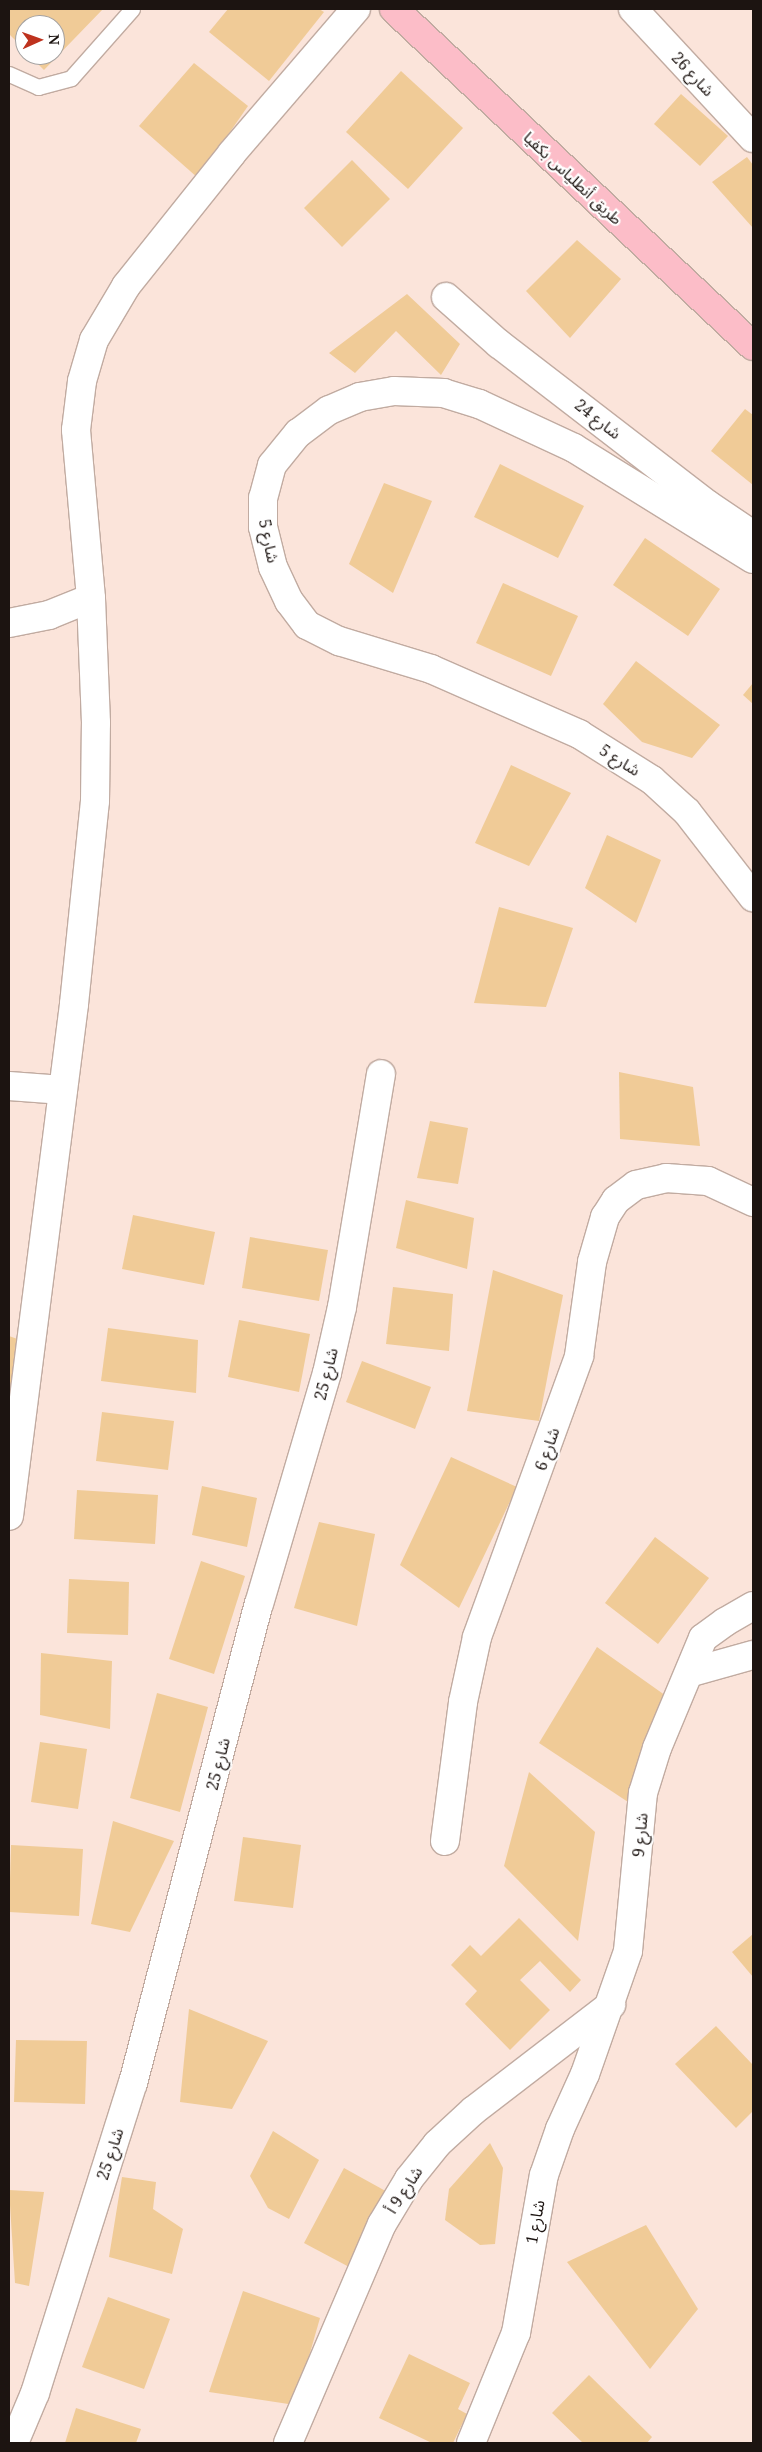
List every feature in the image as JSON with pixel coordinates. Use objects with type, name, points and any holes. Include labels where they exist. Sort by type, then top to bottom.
[{"type":"highway","name":"طريق أنطلياس بكفيا","points":[[394,9],[753,346]]},
{"type":"street","points":[[9,1516],[63,1090],[95,801],[96,722],[90,598],[76,430],[82,381],[94,340],[126,286],[160,242],[356,9]]},
{"type":"street","name":"شارع 26","points":[[633,9],[753,138]]},
{"type":"street","name":"شارع 24","points":[[446,297],[499,344],[707,504],[753,535]]},
{"type":"street","name":"شارع 5","points":[[753,559],[574,448],[479,404],[444,393],[394,391],[360,397],[329,410],[298,433],[272,465],[263,498],[263,527],[273,567],[289,600],[307,625],[339,641],[431,669],[530,710],[579,734],[652,780],[686,812],[753,897]]},
{"type":"street","points":[[9,623],[49,615],[90,598]]},
{"type":"street","name":"شارع 25","points":[[14,2443],[35,2393],[133,2083],[259,1604],[327,1373],[342,1307],[381,1074]]},
{"type":"street","points":[[9,1086],[63,1090]]},
{"type":"street","name":"شارع 6","points":[[446,1841],[463,1702],[477,1637],[579,1356],[592,1262],[605,1217],[616,1200],[636,1185],[666,1178],[708,1181],[753,1202]]},
{"type":"street","name":"شارع 9","points":[[611,2005],[628,1951],[643,1793],[677,1695],[692,1672],[695,1653],[703,1638],[725,1622],[753,1606]]},
{"type":"street","points":[[692,1672],[753,1655]]},
{"type":"street","name":"شارع 9 أ","points":[[288,2443],[382,2224],[409,2178],[437,2144],[474,2110],[611,2005]]},
{"type":"street","name":"شارع 1","points":[[471,2443],[516,2333],[544,2175],[611,2005]]},
{"type":"lane","points":[[9,74],[38,87],[72,78],[132,9]]},
{"type":"building","points":[[9,9],[103,9],[65,48],[65,15],[15,15],[15,40],[9,34]]},
{"type":"building","points":[[228,9],[319,9],[324,12],[269,81],[209,32]]},
{"type":"building","points":[[194,63],[248,106],[198,178],[139,126]]},
{"type":"building","points":[[39,65],[49,65],[44,70]]},
{"type":"building","points":[[401,71],[463,128],[408,189],[346,132]]},
{"type":"building","points":[[681,94],[728,136],[700,166],[654,124]]},
{"type":"building","points":[[747,157],[753,165],[753,228],[712,182]]},
{"type":"building","points":[[352,160],[390,199],[342,247],[304,208]]},
{"type":"building","points":[[577,240],[621,279],[570,338],[526,291]]},
{"type":"building","points":[[407,294],[460,344],[441,375],[396,331],[355,373],[329,353]]},
{"type":"building","points":[[745,409],[753,415],[753,485],[711,451]]},
{"type":"building","points":[[500,464],[584,506],[558,558],[474,517]]},
{"type":"building","points":[[384,483],[432,501],[393,593],[349,564]]},
{"type":"building","points":[[645,538],[720,589],[688,636],[613,585]]},
{"type":"building","points":[[503,583],[578,616],[551,676],[476,643]]},
{"type":"building","points":[[636,661],[720,725],[692,758],[642,742],[603,704]]},
{"type":"building","points":[[753,683],[753,704],[743,695]]},
{"type":"building","points":[[511,765],[571,793],[529,866],[475,843]]},
{"type":"building","points":[[607,835],[661,860],[636,923],[585,888]]},
{"type":"building","points":[[499,907],[573,928],[546,1007],[474,1003]]},
{"type":"building","points":[[619,1072],[693,1087],[700,1146],[620,1139]]},
{"type":"building","points":[[430,1121],[468,1128],[458,1184],[417,1178]]},
{"type":"building","points":[[406,1200],[474,1218],[467,1269],[396,1248]]},
{"type":"building","points":[[133,1215],[215,1232],[204,1285],[122,1269]]},
{"type":"building","points":[[250,1237],[328,1250],[319,1301],[242,1288]]},
{"type":"building","points":[[493,1270],[563,1295],[539,1421],[467,1411]]},
{"type":"building","points":[[393,1287],[453,1294],[449,1351],[386,1344]]},
{"type":"building","points":[[239,1320],[310,1334],[299,1392],[228,1377]]},
{"type":"building","points":[[108,1328],[198,1340],[196,1393],[101,1381]]},
{"type":"building","points":[[9,1336],[23,1341],[9,1437]]},
{"type":"building","points":[[362,1361],[431,1387],[415,1429],[346,1402]]},
{"type":"building","points":[[102,1412],[174,1421],[168,1470],[96,1461]]},
{"type":"building","points":[[451,1457],[517,1487],[459,1608],[400,1565]]},
{"type":"building","points":[[202,1486],[257,1498],[247,1547],[192,1535]]},
{"type":"building","points":[[77,1490],[158,1495],[155,1544],[74,1539]]},
{"type":"building","points":[[319,1522],[375,1534],[357,1626],[294,1608]]},
{"type":"building","points":[[655,1537],[709,1578],[658,1644],[605,1603]]},
{"type":"building","points":[[201,1561],[245,1576],[214,1674],[169,1659]]},
{"type":"building","points":[[69,1579],[129,1582],[128,1635],[67,1633]]},
{"type":"building","points":[[597,1647],[669,1698],[628,1802],[539,1743]]},
{"type":"building","points":[[41,1653],[112,1661],[110,1729],[40,1715]]},
{"type":"building","points":[[157,1693],[208,1707],[180,1812],[130,1798]]},
{"type":"building","points":[[40,1742],[87,1749],[78,1809],[31,1802]]},
{"type":"building","points":[[529,1772],[595,1832],[578,1941],[504,1866]]},
{"type":"building","points":[[113,1821],[174,1841],[130,1932],[91,1924]]},
{"type":"building","points":[[243,1837],[301,1845],[293,1908],[234,1901]]},
{"type":"building","points":[[11,1845],[83,1849],[79,1916],[9,1912]]},
{"type":"building","points":[[519,1918],[581,1980],[570,1992],[540,1961],[520,1980],[550,2010],[510,2050],[465,2004],[477,1991],[451,1965],[470,1945],[481,1956]]},
{"type":"building","points":[[753,1934],[753,1977],[732,1952]]},
{"type":"building","points":[[189,2009],[268,2041],[232,2109],[180,2102]]},
{"type":"building","points":[[716,2026],[753,2065],[753,2111],[736,2128],[675,2064]]},
{"type":"building","points":[[16,2040],[87,2041],[85,2104],[14,2102]]},
{"type":"building","points":[[273,2131],[319,2160],[289,2219],[268,2208],[250,2176]]},
{"type":"building","points":[[490,2143],[503,2168],[495,2244],[480,2245],[445,2220],[449,2189]]},
{"type":"building","points":[[344,2168],[391,2194],[351,2268],[304,2243]]},
{"type":"building","points":[[122,2177],[156,2182],[153,2209],[183,2229],[172,2274],[109,2257]]},
{"type":"building","points":[[9,2190],[44,2192],[29,2286],[15,2283]]},
{"type":"building","points":[[646,2225],[698,2309],[650,2369],[567,2262]]},
{"type":"building","points":[[243,2291],[320,2318],[295,2405],[209,2392]]},
{"type":"building","points":[[108,2297],[170,2319],[144,2389],[82,2367]]},
{"type":"building","points":[[409,2354],[470,2383],[458,2409],[467,2414],[453,2443],[432,2443],[379,2418]]},
{"type":"building","points":[[589,2375],[652,2437],[647,2443],[583,2443],[552,2413]]},
{"type":"building","points":[[76,2408],[141,2429],[136,2443],[65,2443]]}]
